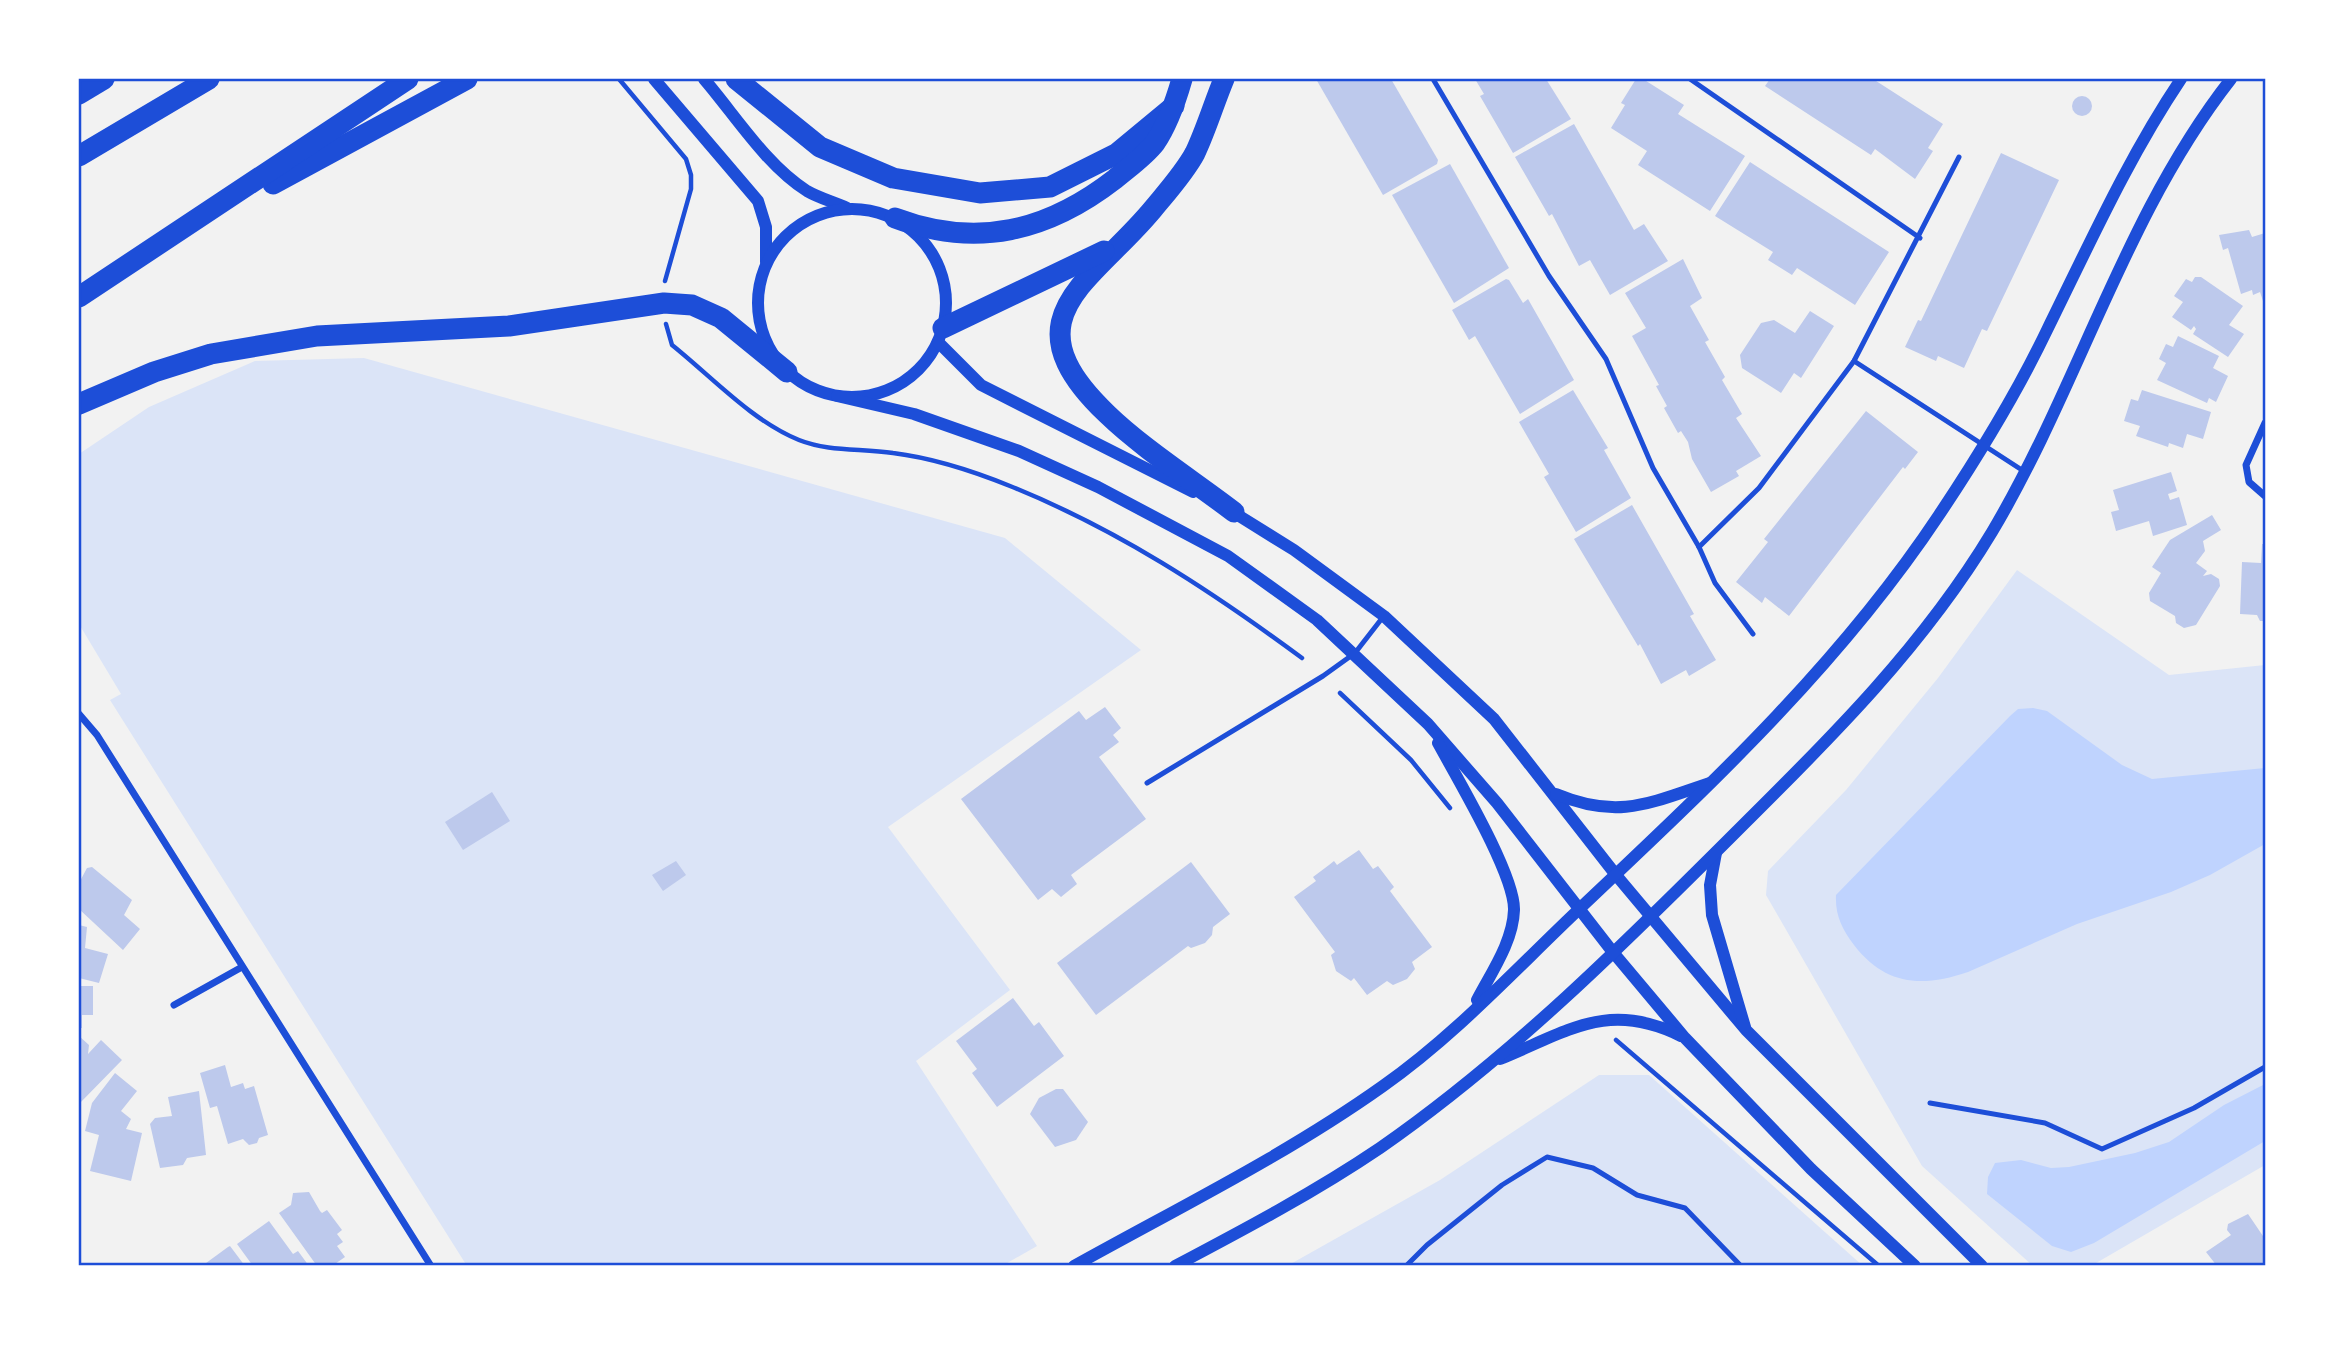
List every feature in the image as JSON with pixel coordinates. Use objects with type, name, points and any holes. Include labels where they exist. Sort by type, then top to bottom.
[{"type":"highway","points":[[79,94],[104,79]]},
{"type":"highway","points":[[79,156],[209,79]]},
{"type":"highway","points":[[79,297],[408,79]]},
{"type":"highway","points":[[163,243],[467,79]]},
{"type":"highway","points":[[736,79],[820,147],[893,178],[980,193],[1049,187],[1116,153],[1174,106]]},
{"type":"highway","points":[[895,218],[930,228],[997,233],[1050,220],[1091,197],[1126,170],[1154,143],[1174,106],[1182,79]]},
{"type":"highway","points":[[1224,79],[1194,155],[1152,210],[1077,286],[1062,313],[1061,344],[1072,372],[1107,414],[1234,512]]},
{"type":"highway","points":[[940,335],[1118,245]]},
{"type":"highway","points":[[79,404],[154,372],[224,352],[317,336],[509,326],[664,303],[692,305],[721,318],[787,372]]},
{"type":"street","points":[[654,79],[758,201],[766,227],[766,262]]},
{"type":"street","points":[[704,79],[774,162],[808,192],[847,208]]},
{"type":"street","points":[[1074,1266],[1345,1112],[1403,1071],[1616,875],[1762,734],[1871,610],[1937,518],[1983,447],[2048,329],[2118,182],[2182,79]]},
{"type":"street","points":[[1175,1266],[1350,1167],[1410,1126],[1490,1063],[1650,916],[1846,724],[1929,626],[1993,530],[2025,472],[2154,202],[2181,152],[2231,79]]},
{"type":"street","points":[[837,396],[861,397],[885,391],[906,380],[925,363],[940,335],[946,296],[939,264],[928,246],[895,218],[872,210],[847,208],[822,213],[799,224],[780,241],[766,262],[759,284],[757,308],[761,332],[772,353],[787,372],[810,388],[837,396],[940,423],[1019,451],[1098,487],[1228,556],[1317,620],[1428,724],[1497,803],[1612,951],[1685,1038],[1811,1168],[1915,1266]]},
{"type":"street","points":[[940,335],[981,385],[1234,512],[1294,550],[1384,616],[1494,719],[1616,875],[1746,1031],[1982,1266]]},
{"type":"street","points":[[2265,423],[2246,466],[2249,482],[2265,496]]},
{"type":"street","points":[[79,714],[97,735],[426,1265]]},
{"type":"street","points":[[1428,724],[1484,830],[1511,890],[1514,910],[1508,939],[1471,1011]]},
{"type":"street","points":[[1554,793],[1584,806],[1616,809],[1665,799],[1714,782]]},
{"type":"street","points":[[1716,853],[1710,885],[1712,915],[1746,1031]]},
{"type":"street","points":[[174,1005],[242,967]]},
{"type":"street","points":[[1490,1063],[1582,1025],[1604,1020],[1634,1018],[1685,1038]]},
{"type":"lane","points":[[1433,79],[1549,276],[1606,359],[1653,468],[1699,547],[1715,583],[1753,634]]},
{"type":"lane","points":[[1690,79],[1920,238]]},
{"type":"lane","points":[[1699,547],[1759,488],[1854,361],[1920,238],[1959,157]]},
{"type":"lane","points":[[1854,361],[2025,472]]},
{"type":"lane","points":[[1147,783],[1323,676],[1355,653],[1384,616]]},
{"type":"lane","points":[[1930,1102],[2045,1123],[2102,1149],[2194,1108],[2265,1067]]},
{"type":"lane","points":[[1406,1266],[1502,1185],[1547,1157],[1566,1159],[1593,1168],[1637,1195],[1685,1208],[1741,1266]]},
{"type":"path","points":[[619,79],[686,159],[691,175],[691,189],[664,282],[664,303],[672,345],[778,430],[801,441],[838,449],[920,457],[1010,486],[1130,542],[1165,562],[1225,601],[1302,658]]},
{"type":"path","points":[[1340,693],[1412,760],[1457,817]]},
{"type":"path","points":[[1613,1037],[1879,1266]]},
{"type":"shaded area","points":[[364,358],[1005,538],[1141,650],[888,827],[1010,990],[916,1061],[1037,1246],[1002,1266],[467,1266],[110,700],[121,694],[79,624],[79,454],[149,407],[255,361]]},
{"type":"shaded area","points":[[2017,570],[2169,675],[2265,665],[2265,1165],[2091,1266],[2033,1266],[1922,1166],[1766,895],[1768,871],[1846,790],[1938,678]]},
{"type":"shaded area","points":[[1599,1075],[1649,1075],[1863,1266],[1287,1266],[1440,1180]]},
{"type":"water","points":[[2018,709],[2047,711],[2122,765],[2152,779],[2265,768],[2265,844],[2210,875],[2171,892],[2077,924],[1968,972],[1919,981],[1905,980],[1878,968],[1854,945],[1846,933],[1838,915],[1836,895],[2010,716]]},
{"type":"water","points":[[2265,1084],[2265,1141],[2094,1243],[2071,1252],[2052,1246],[1987,1194],[1988,1177],[1995,1163],[2021,1160],[2051,1168],[2069,1167],[2135,1153],[2169,1142],[2224,1105]]},
{"type":"building","points":[[1316,79],[1391,79],[1438,160],[1437,164],[1383,195]]},
{"type":"building","points":[[1475,79],[1546,79],[1571,119],[1513,153],[1480,96],[1484,94]]},
{"type":"building","points":[[1636,79],[1643,79],[1684,105],[1678,114],[1745,156],[1710,211],[1638,165],[1647,151],[1611,128],[1625,105],[1621,103]]},
{"type":"building","points":[[1770,79],[1873,79],[1943,124],[1928,148],[1933,151],[1915,179],[1875,149],[1871,155],[1765,86]]},
{"type":"building","points":[[2082,96],[2089,99],[2092,106],[2089,113],[2082,116],[2075,113],[2072,106],[2075,99]]},
{"type":"building","points":[[1574,124],[1634,230],[1644,224],[1668,261],[1610,295],[1590,260],[1579,266],[1552,214],[1549,216],[1515,157]]},
{"type":"building","points":[[2001,153],[2059,180],[1987,331],[1982,329],[1964,368],[1938,356],[1936,361],[1905,347],[1918,320],[1921,321]]},
{"type":"building","points":[[1750,162],[1889,252],[1855,305],[1797,268],[1792,275],[1768,260],[1773,252],[1715,216]]},
{"type":"building","points":[[1450,164],[1509,268],[1454,303],[1392,195]]},
{"type":"building","points":[[2249,230],[2252,237],[2265,233],[2265,307],[2260,292],[2253,295],[2252,290],[2241,294],[2228,248],[2223,250],[2219,235]]},
{"type":"building","points":[[1683,259],[1702,298],[1690,306],[1709,340],[1705,342],[1725,377],[1722,380],[1742,414],[1736,418],[1761,456],[1736,471],[1739,476],[1711,492],[1692,459],[1688,442],[1681,431],[1678,433],[1664,408],[1667,406],[1656,386],[1659,385],[1632,336],[1646,328],[1625,293]]},
{"type":"building","points":[[2195,277],[2201,277],[2243,306],[2229,325],[2244,334],[2228,357],[2193,334],[2196,329],[2194,326],[2191,330],[2172,317],[2183,302],[2174,296],[2186,279],[2192,282]]},
{"type":"building","points":[[1506,279],[1523,303],[1528,299],[1574,380],[1520,414],[1475,336],[1469,340],[1452,310]]},
{"type":"building","points":[[1810,311],[1834,326],[1801,378],[1794,373],[1781,393],[1742,368],[1740,355],[1761,323],[1774,320],[1795,333]]},
{"type":"building","points":[[2178,336],[2219,356],[2213,368],[2228,376],[2216,402],[2209,398],[2207,403],[2157,380],[2166,363],[2159,359],[2166,344],[2173,347]]},
{"type":"building","points":[[1573,390],[1608,448],[1604,450],[1631,498],[1576,532],[1544,477],[1549,474],[1519,422]]},
{"type":"building","points":[[2142,390],[2211,412],[2203,439],[2187,434],[2183,448],[2169,443],[2168,447],[2136,436],[2140,426],[2124,421],[2131,399],[2138,401]]},
{"type":"building","points":[[1866,411],[1918,452],[1905,469],[1903,467],[1789,616],[1765,597],[1762,603],[1736,582],[1768,542],[1764,539]]},
{"type":"building","points":[[2171,472],[2177,491],[2168,494],[2170,500],[2179,497],[2187,525],[2153,536],[2149,521],[2116,531],[2111,512],[2119,510],[2113,490]]},
{"type":"building","points":[[1632,505],[1694,614],[1690,616],[1716,660],[1689,676],[1686,670],[1661,684],[1640,644],[1638,646],[1574,539]]},
{"type":"building","points":[[2212,515],[2221,530],[2203,541],[2205,551],[2196,563],[2207,571],[2203,576],[2211,574],[2219,579],[2220,586],[2196,625],[2184,628],[2176,623],[2175,616],[2150,601],[2149,593],[2161,573],[2152,567],[2170,540]]},
{"type":"building","points":[[2262,544],[2265,544],[2265,621],[2260,621],[2257,615],[2240,614],[2242,562],[2261,563]]},
{"type":"building","points":[[1105,707],[1121,728],[1113,735],[1119,742],[1099,757],[1146,819],[1071,875],[1077,884],[1061,897],[1052,889],[1038,900],[961,799],[1079,711],[1086,720]]},
{"type":"building","points":[[492,792],[510,821],[463,850],[445,822]]},
{"type":"building","points":[[1359,850],[1373,869],[1378,866],[1394,887],[1390,891],[1432,947],[1412,962],[1415,969],[1407,979],[1393,985],[1387,981],[1367,995],[1354,978],[1351,981],[1336,971],[1331,955],[1335,952],[1294,897],[1316,881],[1313,877],[1334,861],[1337,865]]},
{"type":"building","points":[[676,861],[686,875],[663,891],[652,875]]},
{"type":"building","points":[[1191,862],[1230,914],[1213,927],[1212,935],[1205,943],[1191,948],[1188,946],[1096,1015],[1057,963]]},
{"type":"building","points":[[92,867],[132,900],[124,915],[140,929],[123,950],[79,909],[79,883],[87,868]]},
{"type":"building","points":[[79,925],[87,927],[85,948],[108,954],[99,983],[79,978]]},
{"type":"building","points":[[79,986],[93,986],[93,1015],[82,1015],[82,1028],[79,1028]]},
{"type":"building","points":[[1013,998],[1034,1026],[1039,1022],[1064,1056],[997,1107],[972,1073],[977,1069],[956,1041]]},
{"type":"building","points":[[79,1036],[89,1045],[88,1054],[101,1040],[122,1060],[79,1104]]},
{"type":"building","points":[[225,1065],[231,1087],[243,1083],[245,1089],[254,1086],[268,1135],[259,1138],[257,1143],[249,1145],[243,1139],[228,1144],[217,1106],[210,1108],[200,1073]]},
{"type":"building","points":[[115,1073],[137,1091],[121,1111],[131,1119],[126,1129],[142,1133],[131,1181],[90,1171],[99,1135],[85,1131],[92,1103]]},
{"type":"building","points":[[1056,1089],[1063,1089],[1088,1122],[1076,1140],[1055,1147],[1030,1114],[1039,1098]]},
{"type":"building","points":[[199,1091],[206,1155],[187,1158],[183,1165],[160,1168],[150,1124],[155,1118],[172,1116],[168,1097]]},
{"type":"building","points":[[309,1192],[320,1211],[322,1213],[327,1210],[342,1230],[337,1234],[343,1242],[337,1246],[345,1257],[332,1266],[317,1266],[279,1213],[291,1205],[293,1193]]},
{"type":"building","points":[[2248,1214],[2265,1239],[2265,1266],[2217,1266],[2206,1252],[2231,1235],[2227,1230],[2228,1224]]},
{"type":"building","points":[[269,1221],[293,1254],[298,1251],[309,1266],[253,1266],[237,1244]]},
{"type":"building","points":[[230,1246],[245,1266],[202,1266],[228,1247]]}]
